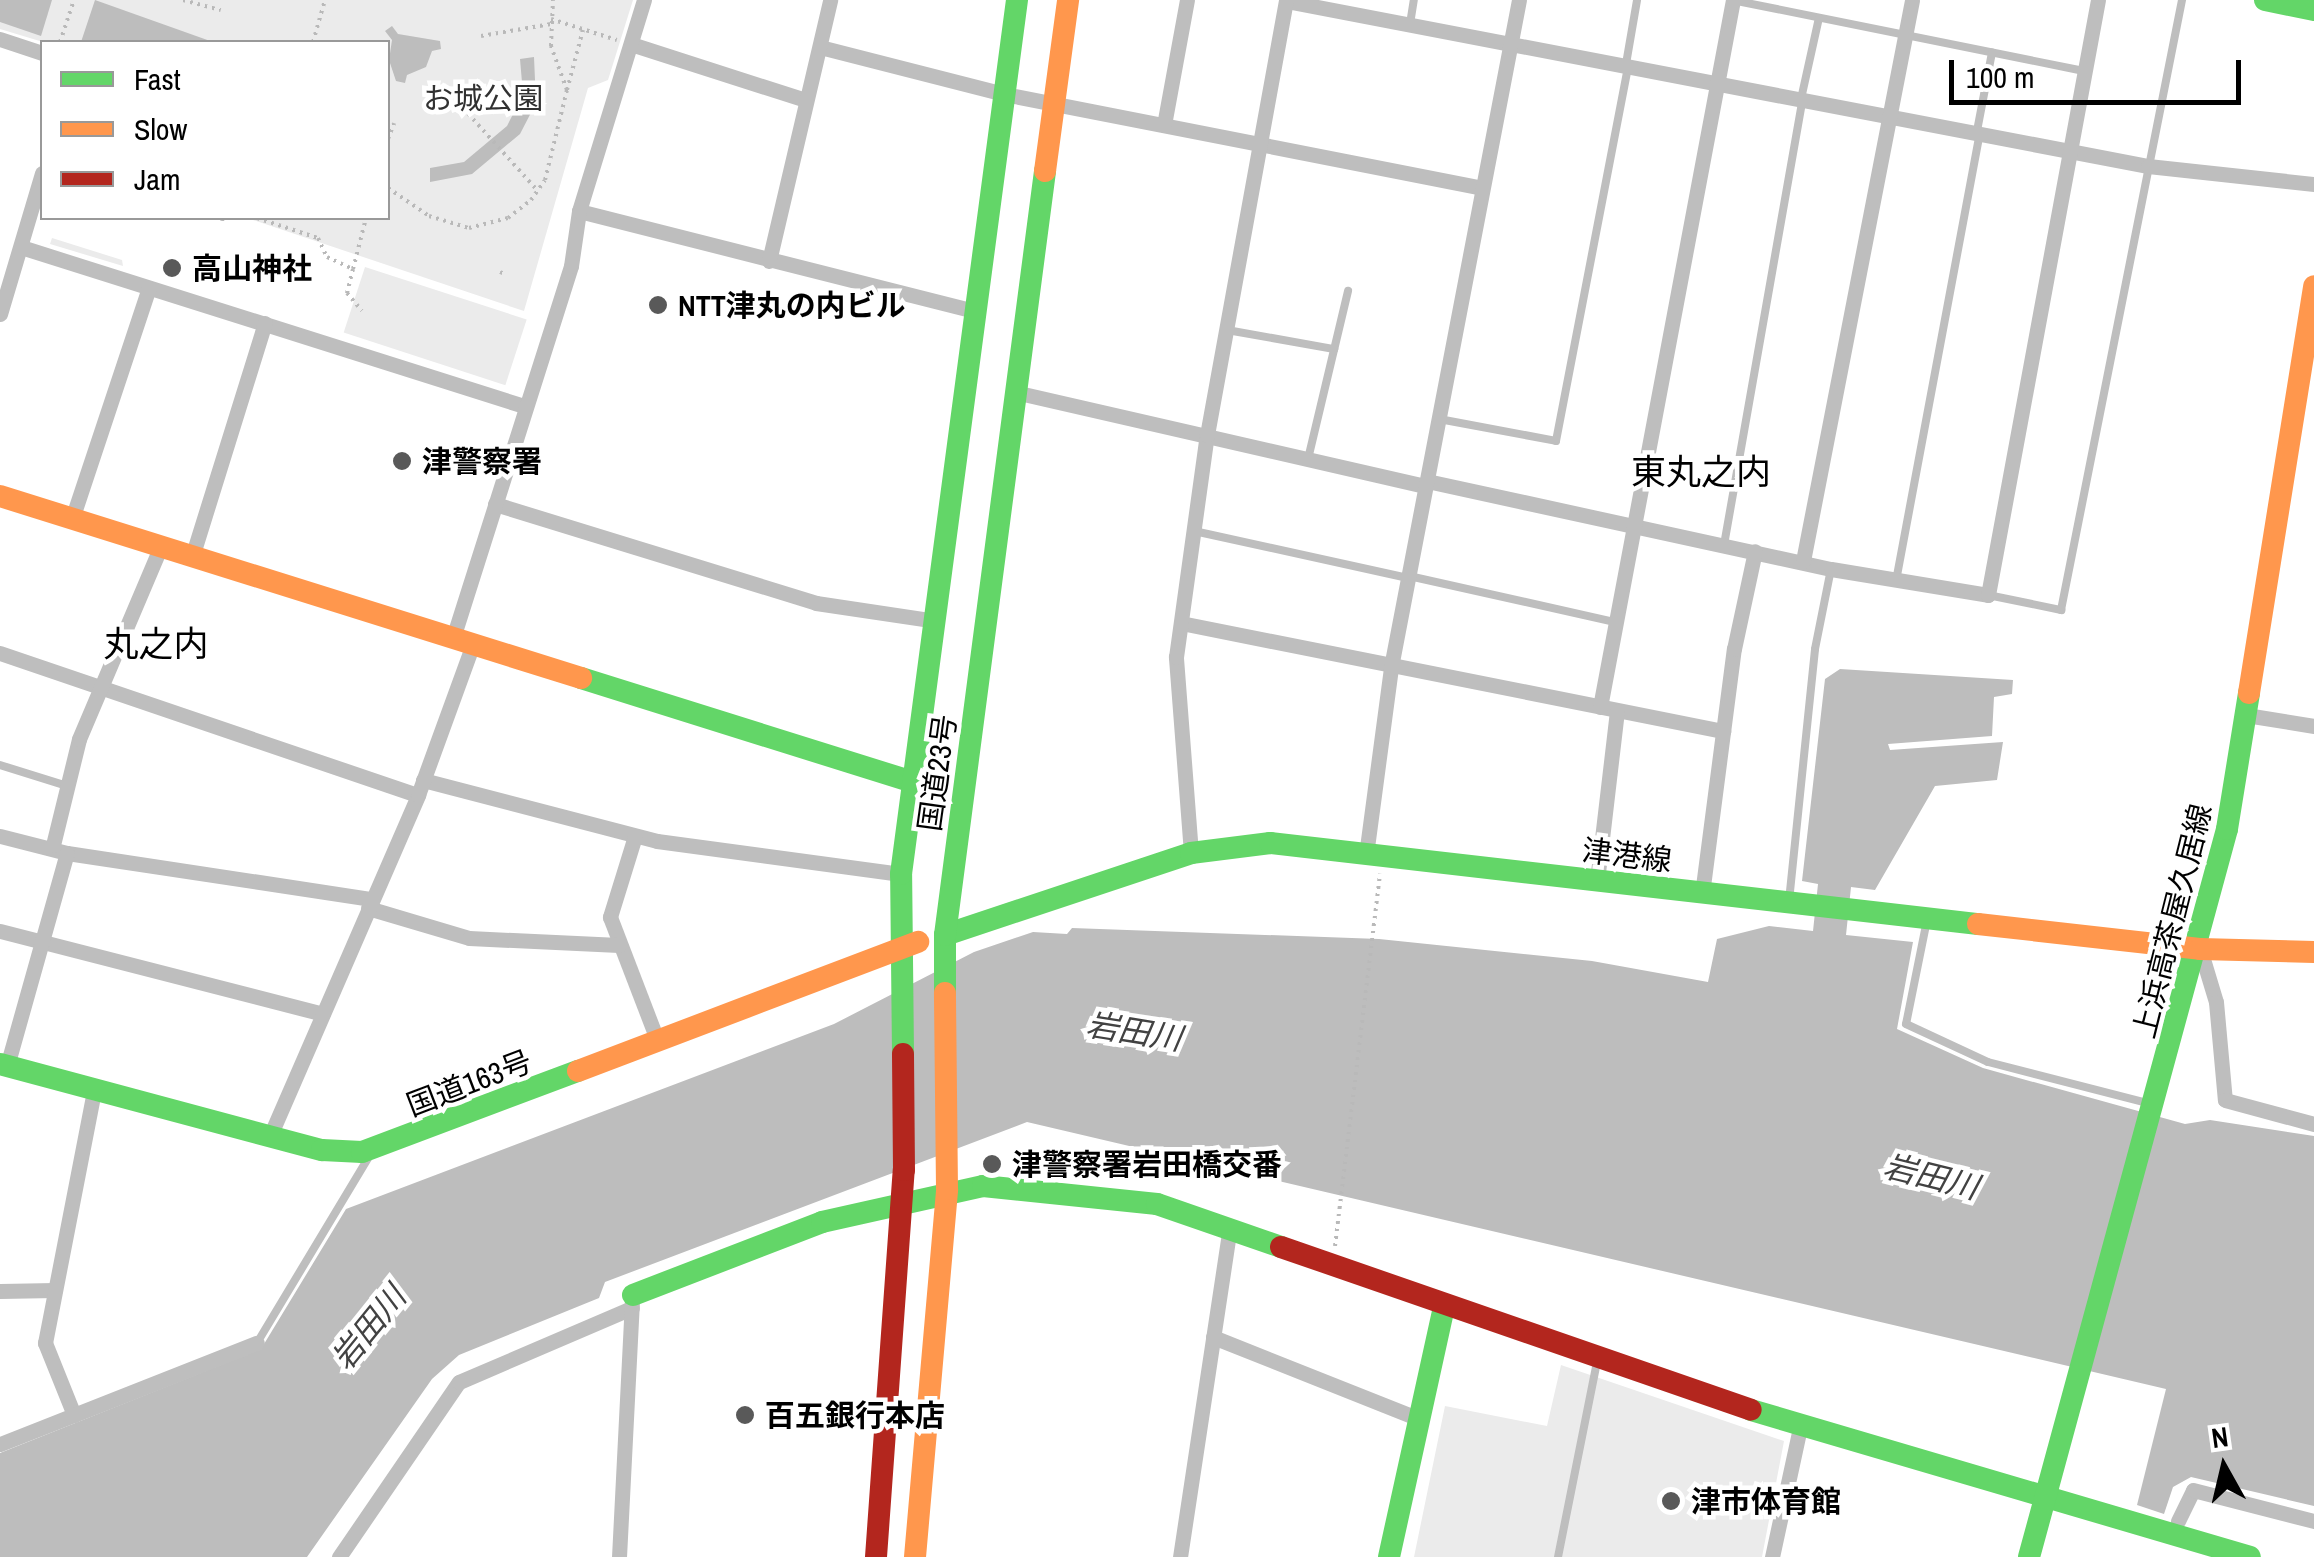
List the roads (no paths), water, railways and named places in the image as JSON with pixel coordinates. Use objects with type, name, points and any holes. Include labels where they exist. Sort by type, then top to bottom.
[{"type":"main road","name":"国道23号","points":[[876,1557],[904,1170],[901,874],[1017,0]]},
{"type":"main road","name":"国道23号","points":[[915,1557],[946,1179],[945,945],[1068,0]]},
{"type":"main road","points":[[2265,0],[2314,10]]},
{"type":"main road","name":"上浜高茶屋久居線","points":[[2029,1557],[2200,949],[2246,716],[2311,329],[2314,286]]},
{"type":"main road","points":[[0,496],[913,782]]},
{"type":"main road","name":"津港線","points":[[945,945],[1191,853],[1270,844],[2200,949],[2314,952]]},
{"type":"main road","name":"国道163号","points":[[4,1065],[333,1152],[373,1150],[902,952],[945,945]]},
{"type":"main road","points":[[632,1302],[822,1222],[902,1201],[946,1179],[1157,1204],[1800,1427],[2245,1556]]},
{"type":"main road","points":[[1390,1557],[1444,1306]]},
{"type":"street","points":[[270,1136],[420,788],[463,641],[494,504],[571,266],[579,211],[644,0]]},
{"type":"street","points":[[769,261],[830,0]]},
{"type":"street","points":[[1164,125],[1187,0]]},
{"type":"street","points":[[1191,853],[1177,682],[1181,623],[1207,435],[1286,0],[2148,166],[2314,184]]},
{"type":"street","points":[[1374,856],[1391,667],[1519,0]]},
{"type":"street","points":[[1597,881],[1616,622],[1732,0]]},
{"type":"street","points":[[1803,561],[1912,0]]},
{"type":"street","points":[[1019,393],[1831,569],[1988,595],[2098,0]]},
{"type":"street","points":[[0,39],[40,53]]},
{"type":"street","points":[[631,44],[805,100]]},
{"type":"street","points":[[820,47],[1004,94],[1481,188]]},
{"type":"street","points":[[0,314],[40,179]]},
{"type":"street","points":[[579,211],[977,312]]},
{"type":"street","points":[[21,246],[524,406]]},
{"type":"street","points":[[72,519],[150,288]]},
{"type":"street","points":[[192,557],[266,323]]},
{"type":"street","points":[[494,504],[816,604],[936,621]]},
{"type":"street","points":[[4,1065],[43,942],[79,739],[160,548]]},
{"type":"street","points":[[1702,894],[1724,731],[1755,551]]},
{"type":"street","points":[[1181,623],[1724,731]]},
{"type":"street","points":[[0,653],[420,788],[634,836],[901,874]]},
{"type":"street","points":[[2246,716],[2314,726]]},
{"type":"street","points":[[0,836],[370,904],[469,938],[619,945]]},
{"type":"street","points":[[634,836],[610,918],[658,1042]]},
{"type":"street","points":[[0,931],[323,1014]]},
{"type":"street","points":[[2200,949],[2216,1002],[2225,1100],[2314,1124]]},
{"type":"street","points":[[74,1415],[46,1344],[94,1090]]},
{"type":"street","points":[[1180,1557],[1230,1228]]},
{"type":"street","points":[[0,1291],[55,1290]]},
{"type":"street","points":[[340,1557],[458,1382],[632,1302],[619,1557]]},
{"type":"street","points":[[1213,1337],[1419,1419]]},
{"type":"street","points":[[0,1444],[258,1343]]},
{"type":"street","points":[[1772,1557],[1800,1427]]},
{"type":"street","points":[[2178,1521],[2193,1490],[2314,1521]]},
{"type":"lane","points":[[1410,24],[1414,0]]},
{"type":"lane","points":[[1438,419],[1556,441],[1637,0]]},
{"type":"lane","points":[[1732,0],[2084,71]]},
{"type":"lane","points":[[1988,595],[2061,610],[2182,0]]},
{"type":"lane","points":[[1724,545],[1802,99],[1820,18]]},
{"type":"lane","points":[[1896,582],[1992,52]]},
{"type":"lane","points":[[1308,458],[1348,291]]},
{"type":"lane","points":[[1227,330],[1334,349]]},
{"type":"lane","points":[[1194,531],[1616,622]]},
{"type":"lane","points":[[1794,906],[1804,733],[1831,569]]},
{"type":"lane","points":[[0,765],[69,787]]},
{"type":"lane","points":[[1923,919],[1906,1024],[2004,1067],[2156,1107]]},
{"type":"lane","points":[[258,1343],[373,1150]]},
{"type":"lane","points":[[1558,1557],[1598,1357]]},
{"type":"water","points":[[0,0],[52,0],[41,36],[0,22]]},
{"type":"water","points":[[95,0],[207,40],[82,40]]},
{"type":"water","points":[[392,26],[398,34],[440,41],[441,49],[432,51],[426,67],[407,75],[405,83],[396,81],[390,63],[392,40],[385,31]]},
{"type":"water","points":[[534,57],[536,103],[520,134],[472,174],[430,182],[430,168],[464,162],[507,126],[523,94],[520,59]]},
{"type":"water","name":"岩田川","points":[[1840,669],[2013,680],[2012,694],[1994,697],[1992,736],[1888,744],[1890,750],[2003,742],[1997,780],[1935,786],[1875,890],[1851,887],[1846,935],[1913,942],[1897,1029],[1983,1068],[2185,1124],[2210,1120],[2314,1136],[2314,1506],[2191,1477],[2173,1487],[2164,1514],[2137,1505],[2166,1389],[1027,1122],[605,1282],[599,1298],[459,1355],[432,1379],[307,1557],[0,1557],[0,1453],[261,1349],[346,1209],[834,1024],[974,952],[1033,932],[1067,934],[1072,928],[1379,939],[1592,961],[1708,982],[1717,939],[1769,926],[1813,931],[1818,884],[1802,881],[1825,679]]},
{"type":"place","name":"高山神社","points":[[172,268]]},
{"type":"place","name":"NTT津丸の内ビル","points":[[658,305]]},
{"type":"place","name":"津警察署","points":[[402,461]]},
{"type":"place","name":"津警察署岩田橋交番","points":[[992,1164]]},
{"type":"place","name":"百五銀行本店","points":[[745,1415]]},
{"type":"place","name":"津市体育館","points":[[1671,1501]]},
{"type":"district","name":"東丸之内","points":[[1701,472]]},
{"type":"district","name":"丸之内","points":[[156,644]]},
{"type":"park label","name":"お城公園","points":[[483,98]]}]
